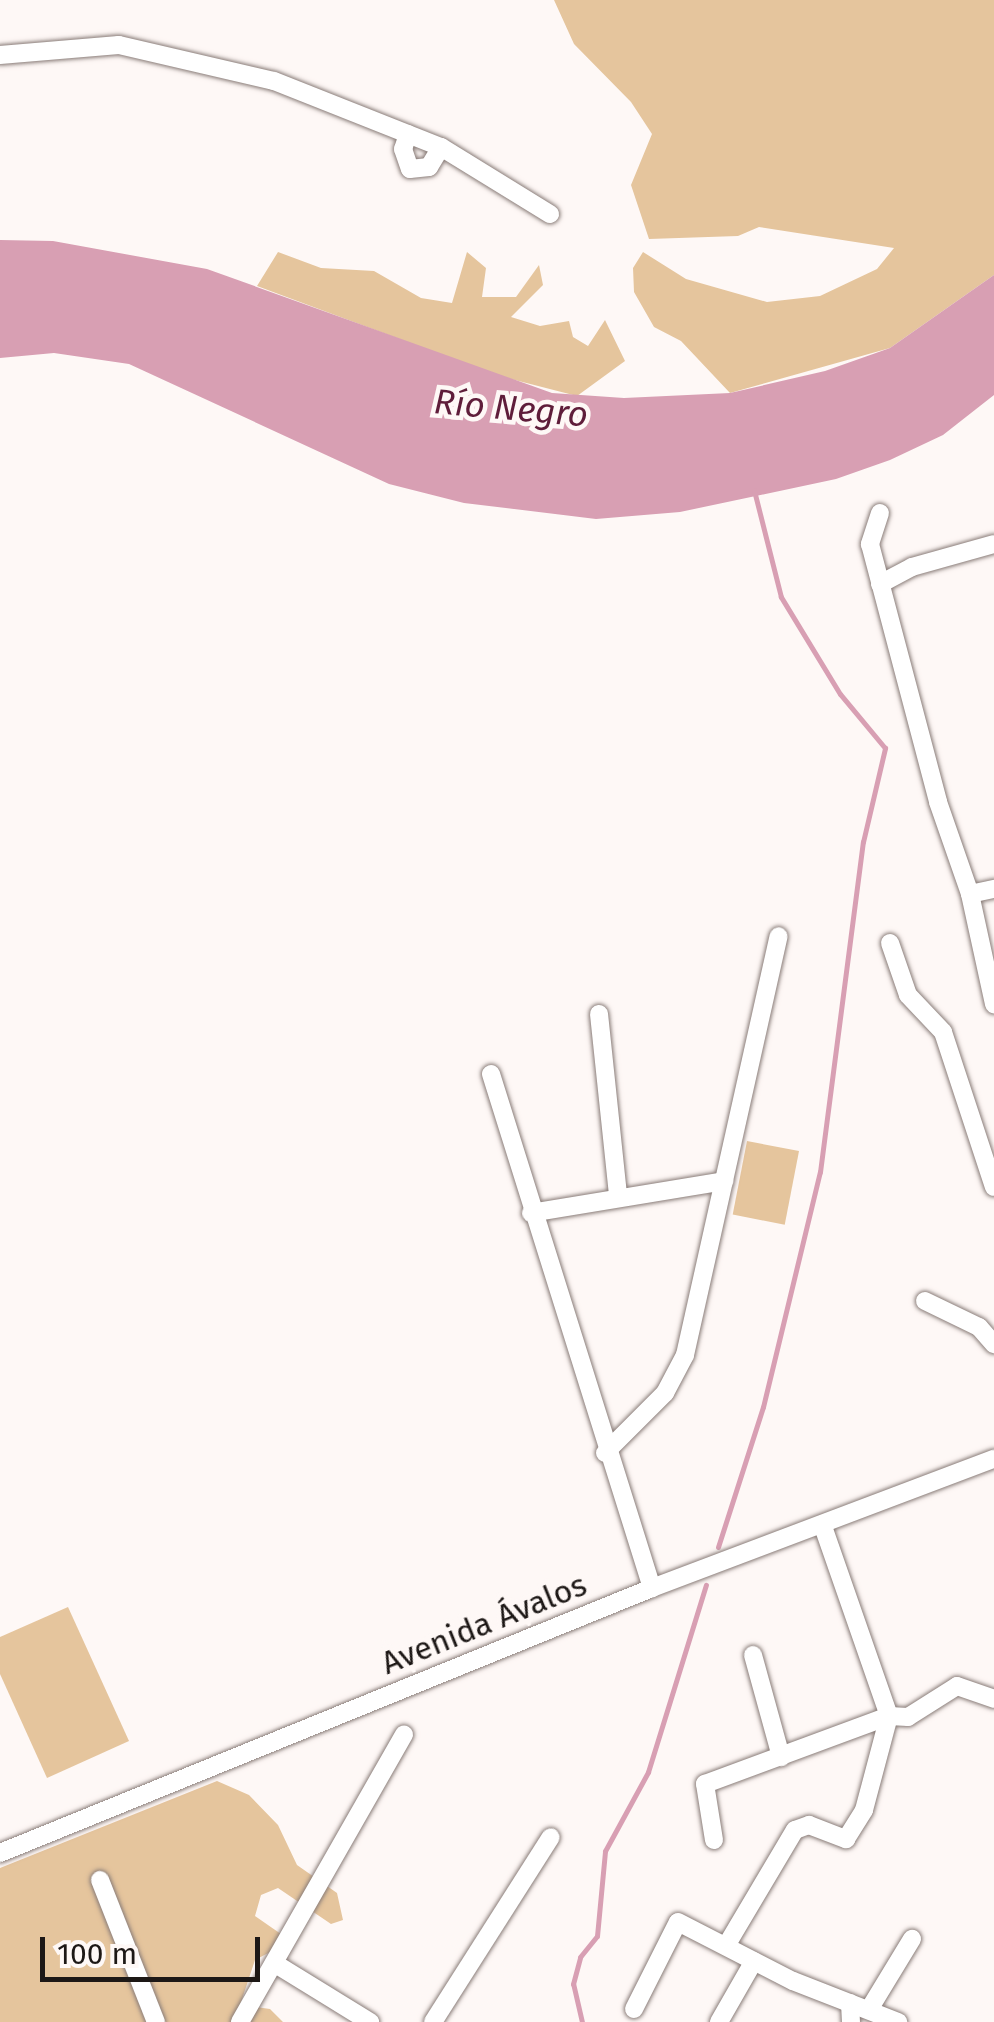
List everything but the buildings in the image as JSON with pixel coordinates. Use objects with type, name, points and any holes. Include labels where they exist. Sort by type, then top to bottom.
[{"type":"street","points":[[0,55],[119,44],[274,81],[440,147],[550,214]]},
{"type":"street","points":[[408,134],[403,149],[410,169],[429,167],[440,147]]},
{"type":"street","points":[[880,512],[870,544],[938,802],[970,894],[994,1004]]},
{"type":"street","points":[[880,584],[994,544]]},
{"type":"street","points":[[970,894],[994,889]]},
{"type":"street","points":[[605,1454],[665,1393],[686,1355],[780,936]]},
{"type":"street","points":[[890,943],[908,995],[943,1032],[994,1187]]},
{"type":"street","points":[[599,1014],[618,1195]]},
{"type":"street","points":[[490,1074],[605,1454],[652,1588]]},
{"type":"street","points":[[531,1212],[724,1181]]},
{"type":"street","points":[[925,1301],[979,1327],[994,1344]]},
{"type":"street","name":"Avenida Ávalos","points":[[0,1853],[652,1588],[994,1459]]},
{"type":"street","points":[[726,1946],[795,1830],[809,1826],[846,1839],[864,1810],[889,1716],[822,1524]]},
{"type":"street","points":[[753,1655],[781,1757]]},
{"type":"street","points":[[714,1840],[705,1784],[889,1716],[908,1717],[957,1686],[994,1699]]},
{"type":"street","points":[[240,2022],[404,1735]]},
{"type":"street","points":[[433,2022],[550,1837]]},
{"type":"street","points":[[100,1880],[156,2022]]},
{"type":"street","points":[[634,2010],[678,1922],[851,2012],[870,2008],[898,2022]]},
{"type":"street","points":[[870,2008],[912,1939]]},
{"type":"street","points":[[718,2022],[754,1960]]},
{"type":"street","points":[[274,1963],[370,2022]]},
{"type":"shaded area","points":[[554,0],[994,0],[994,275],[890,348],[730,393],[681,341],[654,327],[634,292],[633,268],[643,252],[686,279],[767,302],[820,296],[877,269],[894,248],[759,227],[738,236],[649,239],[631,185],[652,134],[631,102],[574,44]]},
{"type":"shaded area","points":[[278,252],[321,268],[374,271],[421,298],[452,303],[467,252],[486,268],[482,297],[516,297],[539,265],[543,285],[511,317],[540,326],[569,321],[573,337],[588,346],[605,320],[625,361],[577,396],[499,376],[257,286]]},
{"type":"shaded area","points":[[747,1141],[799,1151],[785,1225],[733,1215]]},
{"type":"shaded area","points":[[68,1607],[129,1741],[47,1778],[0,1674],[0,1637]]},
{"type":"shaded area","points":[[217,1781],[249,1795],[278,1825],[297,1865],[337,1893],[343,1920],[331,1924],[278,1888],[261,1895],[255,1916],[291,1941],[255,1960],[240,2005],[270,2009],[283,2022],[0,2022],[0,1868]]},
{"type":"water","name":"Río Negro","points":[[0,240],[53,241],[207,269],[552,393],[624,398],[730,393],[825,371],[890,348],[994,275],[994,395],[943,435],[890,460],[836,479],[680,512],[596,519],[464,503],[389,484],[129,364],[54,353],[0,358]]},
{"type":"waterway","points":[[718,1547],[763,1407],[820,1172],[863,842],[885,748],[840,694],[781,597],[754,490]]},
{"type":"waterway","points":[[582,2022],[573,1984],[580,1957],[597,1936],[605,1851],[648,1772],[706,1585]]}]
